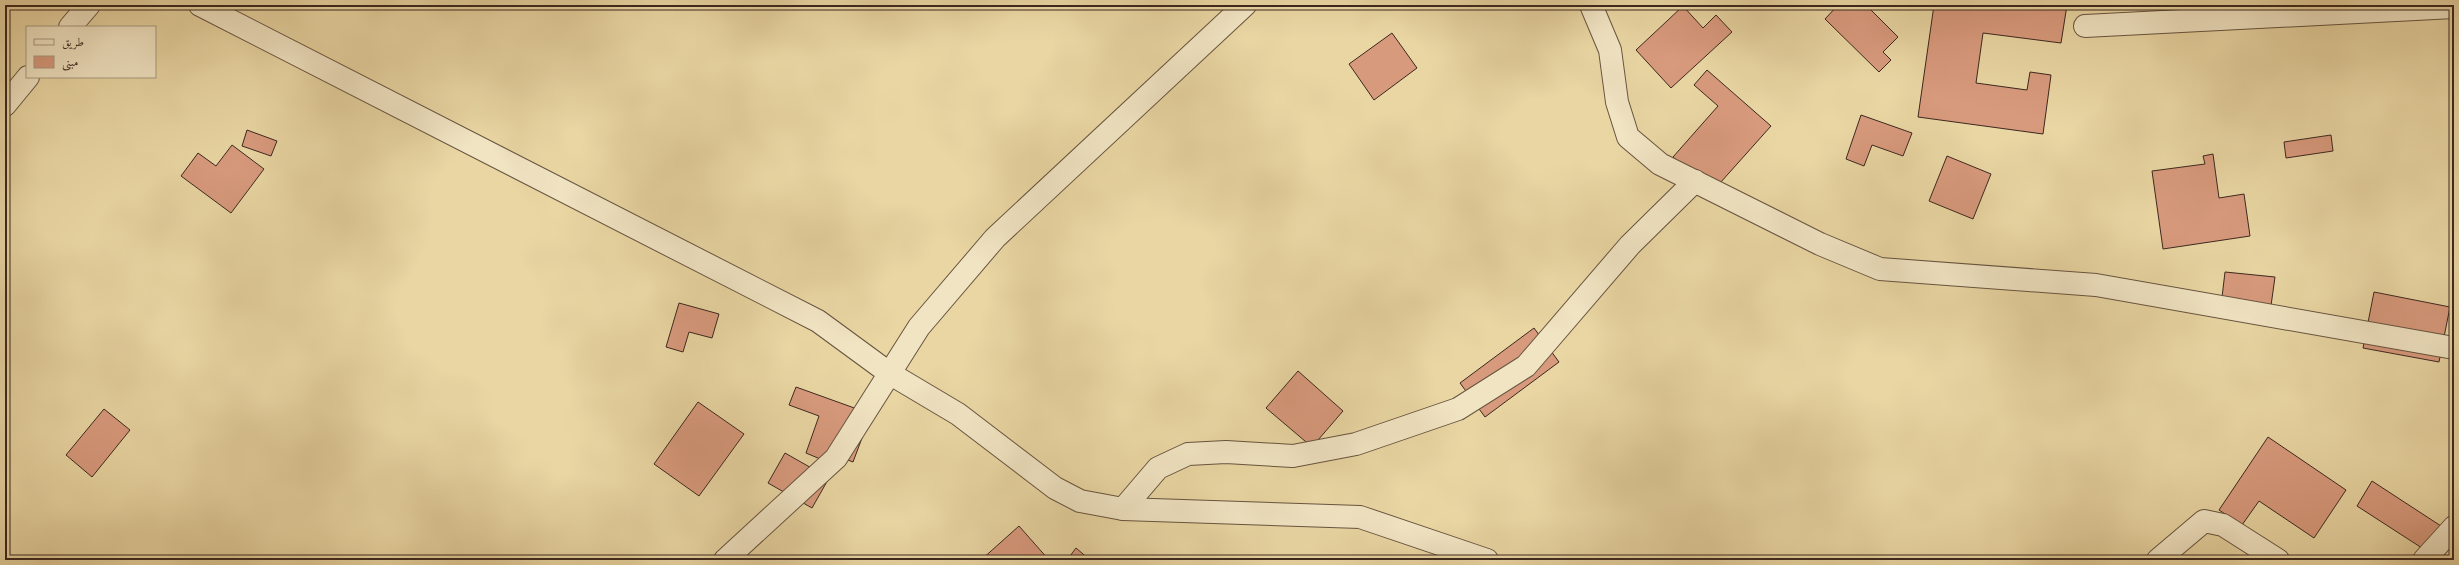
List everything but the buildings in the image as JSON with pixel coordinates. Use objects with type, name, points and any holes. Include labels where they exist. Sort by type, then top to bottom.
[{"type":"street","points":[[71,26],[89,5]]},
{"type":"street","points":[[200,5],[818,322],[889,373],[958,414],[1055,488],[1080,501],[1123,509],[1360,517],[1487,560]]},
{"type":"street","points":[[725,560],[836,458],[919,327],[996,238],[1245,5]]},
{"type":"street","points":[[1591,5],[1610,50],[1617,102],[1628,137],[1660,164],[1820,244],[1880,269],[2096,285],[2454,348]]},
{"type":"street","points":[[2085,26],[2454,7]]},
{"type":"street","points":[[5,105],[27,78]]},
{"type":"street","points":[[1123,509],[1158,468],[1188,454],[1226,452],[1293,456],[1356,444],[1458,409],[1526,366],[1630,245],[1695,181]]},
{"type":"street","points":[[2158,560],[2204,521],[2223,525],[2278,560]]},
{"type":"street","points":[[2424,560],[2454,526]]}]
